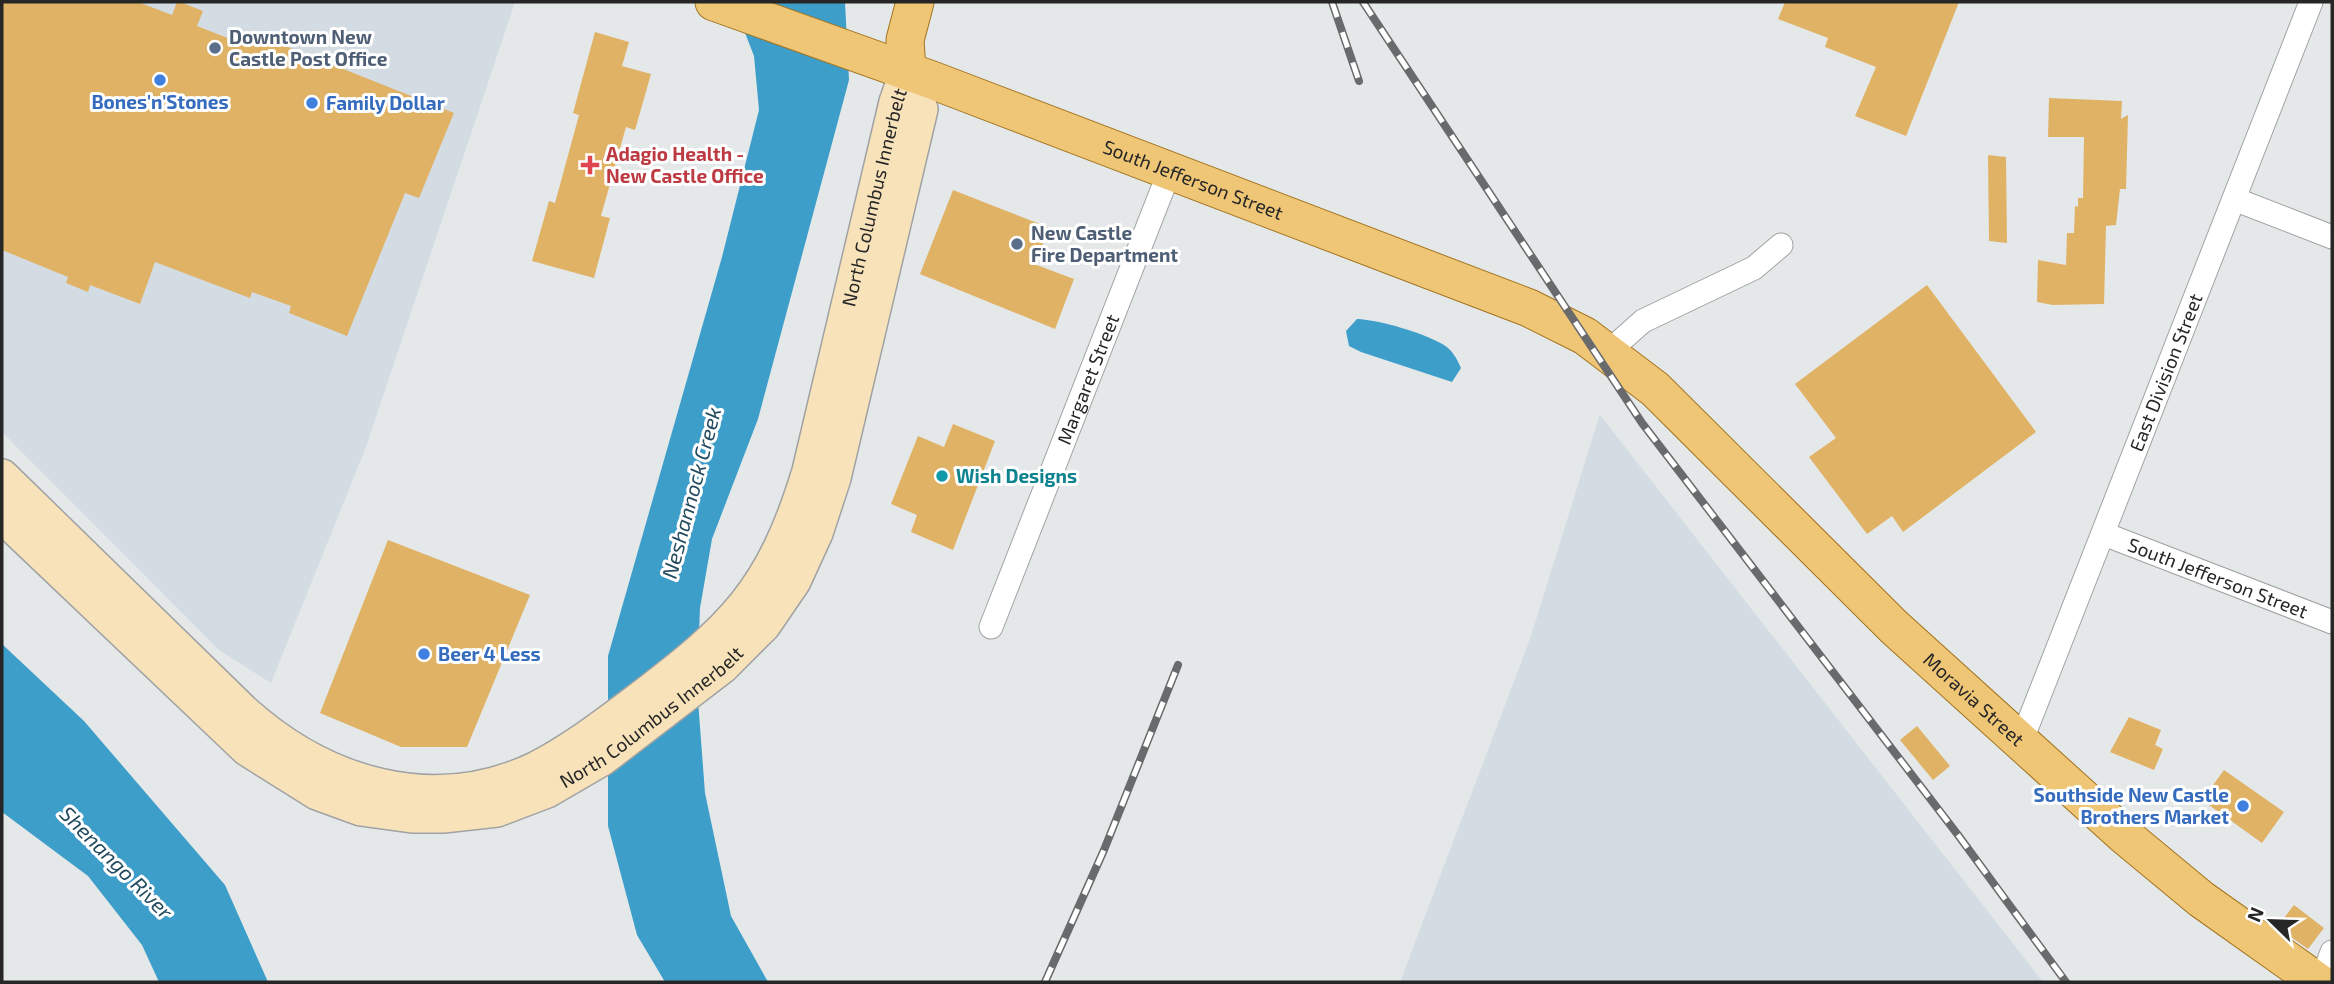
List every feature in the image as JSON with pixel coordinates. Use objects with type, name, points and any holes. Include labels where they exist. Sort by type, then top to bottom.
[{"type":"main road","name":"South Jefferson Street","points":[[714,2],[907,71],[1530,308],[1608,352],[1655,389]]},
{"type":"main road","points":[[907,71],[905,40],[915,2]]},
{"type":"main road","name":"North Columbus Innerbelt","points":[[2,476],[263,729],[306,757],[348,778],[368,784],[413,790],[492,784],[536,768],[605,724],[701,652],[724,631],[759,588],[792,524],[809,471],[896,102],[907,71]]},
{"type":"main road","name":"North Columbus Innerbelt","points":[[2,516],[247,750],[293,780],[339,802],[399,815],[472,814],[523,802],[574,777],[698,687],[743,648],[781,603],[806,559],[834,478],[921,109],[907,71]]},
{"type":"main road","name":"Moravia Street","points":[[1655,389],[1857,592],[2021,742],[2161,867],[2319,982]]},
{"type":"street","name":"East Division Street","points":[[2021,742],[2311,2]]},
{"type":"street","name":"Margaret Street","points":[[991,626],[1170,170]]},
{"type":"street","points":[[2234,199],[2332,237]]},
{"type":"street","points":[[1608,352],[1643,321],[1754,268],[1782,245]]},
{"type":"street","name":"South Jefferson Street","points":[[2104,534],[2332,622]]},
{"type":"street","points":[[2319,982],[2332,952]]},
{"type":"shaded area","points":[[2,2],[515,2],[366,447],[271,683],[219,650],[2,432]]},
{"type":"shaded area","points":[[1600,414],[2043,982],[1400,982],[1530,639]]},
{"type":"water","name":"Neshannock Creek","points":[[733,2],[845,2],[849,80],[758,419],[712,539],[700,608],[697,687],[705,793],[731,916],[768,982],[665,982],[637,935],[608,826],[608,656],[722,257],[759,110],[754,56]]},
{"type":"water","points":[[1357,319],[1389,325],[1435,340],[1450,350],[1461,368],[1452,382],[1361,352],[1349,346],[1346,331]]},
{"type":"water","name":"Shenango River","points":[[2,644],[84,721],[225,885],[268,982],[159,982],[142,945],[88,876],[2,812]]},
{"type":"building","points":[[2,2],[138,2],[172,15],[177,2],[180,2],[203,11],[197,26],[243,44],[248,31],[454,113],[419,198],[405,193],[347,336],[289,313],[291,306],[252,292],[250,298],[155,262],[140,304],[90,285],[88,292],[66,283],[68,277],[2,250]]},
{"type":"building","points":[[1785,2],[1959,2],[1906,136],[1855,116],[1876,67],[1825,47],[1828,38],[1778,19]]},
{"type":"building","name":"Adagio Health - New Castle Office","points":[[595,32],[629,42],[622,66],[651,74],[635,130],[626,127],[601,216],[610,218],[594,278],[532,261],[549,201],[555,203],[579,115],[573,113]]},
{"type":"building","points":[[2049,98],[2122,101],[2121,119],[2128,115],[2126,189],[2120,189],[2116,225],[2106,226],[2104,304],[2053,305],[2037,302],[2038,260],[2066,265],[2067,233],[2074,233],[2075,206],[2078,207],[2078,198],[2083,198],[2084,137],[2048,137]]},
{"type":"building","points":[[1988,155],[2006,157],[2007,243],[1989,241]]},
{"type":"building","points":[[953,190],[1050,228],[1034,264],[1074,279],[1055,329],[920,274]]},
{"type":"building","points":[[1927,285],[2036,432],[1903,532],[1892,516],[1867,534],[1809,457],[1836,438],[1795,384]]},
{"type":"building","name":"Wish Designs","points":[[953,424],[995,441],[953,550],[911,532],[917,515],[891,504],[918,436],[944,447]]},
{"type":"building","name":"Beer 4 Less","points":[[388,540],[530,595],[467,747],[401,747],[320,713]]},
{"type":"building","points":[[2129,717],[2161,730],[2155,745],[2163,749],[2154,770],[2110,752]]},
{"type":"building","points":[[1917,726],[1950,766],[1933,780],[1900,740]]},
{"type":"building","name":"Southside New Castle Brothers Market","points":[[2224,770],[2284,812],[2262,843],[2202,800]]},
{"type":"building","points":[[2294,905],[2324,928],[2308,949],[2277,927]]},
{"type":"railway","points":[[1332,2],[1359,81]]},
{"type":"railway","points":[[1363,2],[1642,423],[1958,835],[2066,982]]},
{"type":"railway","points":[[1045,982],[1104,850],[1178,665]]},
{"type":"place","name":"Downtown New Castle Post Office","points":[[215,48]]},
{"type":"place","name":"Bones'n'Stones","points":[[160,80]]},
{"type":"place","name":"Family Dollar","points":[[312,103]]},
{"type":"place","name":"Adagio Health - New Castle Office","points":[[590,165]]},
{"type":"place","name":"New Castle Fire Department","points":[[1017,244]]},
{"type":"place","name":"Wish Designs","points":[[942,476]]},
{"type":"place","name":"Beer 4 Less","points":[[424,654]]},
{"type":"place","name":"Southside New Castle Brothers Market","points":[[2243,806]]}]
